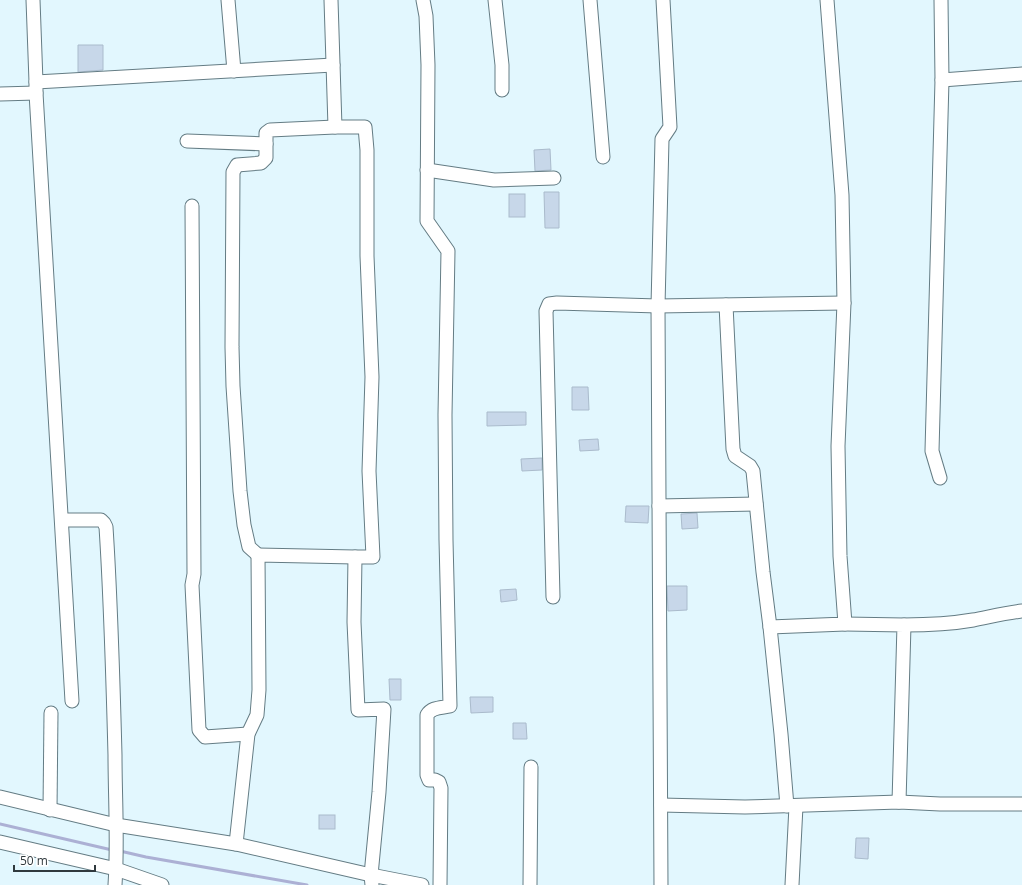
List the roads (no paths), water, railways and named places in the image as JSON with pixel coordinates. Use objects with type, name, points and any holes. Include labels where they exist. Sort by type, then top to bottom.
[{"type":"street","points":[[33,0],[36,88],[72,701]]},
{"type":"street","points":[[228,0],[234,71]]},
{"type":"street","points":[[331,0],[335,127]]},
{"type":"street","points":[[424,0],[428,65],[427,221],[448,251],[445,415],[450,706],[434,709],[430,711],[427,716],[427,775],[429,780],[439,782],[441,788],[440,885]]},
{"type":"street","points":[[495,0],[502,64],[502,90]]},
{"type":"street","points":[[590,0],[603,157]]},
{"type":"street","points":[[661,885],[658,306],[662,138],[670,127],[663,0]]},
{"type":"street","points":[[827,0],[842,195],[844,303],[838,446],[840,556],[845,624]]},
{"type":"street","points":[[940,478],[932,451],[942,80],[941,0]]},
{"type":"street","points":[[0,94],[36,88],[234,71],[333,65]]},
{"type":"street","points":[[942,80],[1022,74]]},
{"type":"street","points":[[335,127],[365,127],[367,150],[367,256],[372,377],[369,471],[373,557],[355,558],[258,555],[249,547],[244,525],[240,491],[232,347],[233,172],[237,165],[261,163],[264,161],[266,158],[266,133],[270,130],[335,127]]},
{"type":"street","points":[[187,142],[266,144]]},
{"type":"street","points":[[427,170],[494,180],[554,178]]},
{"type":"street","points":[[192,206],[194,574],[192,585],[200,730],[205,737],[248,734]]},
{"type":"street","points":[[553,597],[546,311],[549,304],[658,306],[844,303]]},
{"type":"street","points":[[726,305],[733,449],[735,456],[750,466],[753,471],[781,734],[791,806],[792,885]]},
{"type":"street","points":[[659,506],[756,504]]},
{"type":"street","points":[[62,520],[101,520],[106,527],[114,700],[116,825],[115,885]]},
{"type":"street","points":[[236,844],[248,734],[257,715],[259,690],[258,555]]},
{"type":"street","points":[[355,558],[354,622],[358,710],[384,709],[372,880]]},
{"type":"street","points":[[770,627],[845,624],[904,625],[951,623],[1022,611]]},
{"type":"street","points":[[899,802],[904,625]]},
{"type":"street","points":[[50,810],[52,713]]},
{"type":"street","points":[[530,885],[531,767]]},
{"type":"street","points":[[0,797],[116,825],[236,844],[372,880],[422,885]]},
{"type":"street","points":[[661,805],[745,807],[899,802],[940,804],[1022,804]]},
{"type":"street","points":[[0,842],[116,869],[162,885]]},
{"type":"waterway","points":[[0,824],[112,850]]},
{"type":"waterway","points":[[120,851],[146,857],[307,885]]}]
